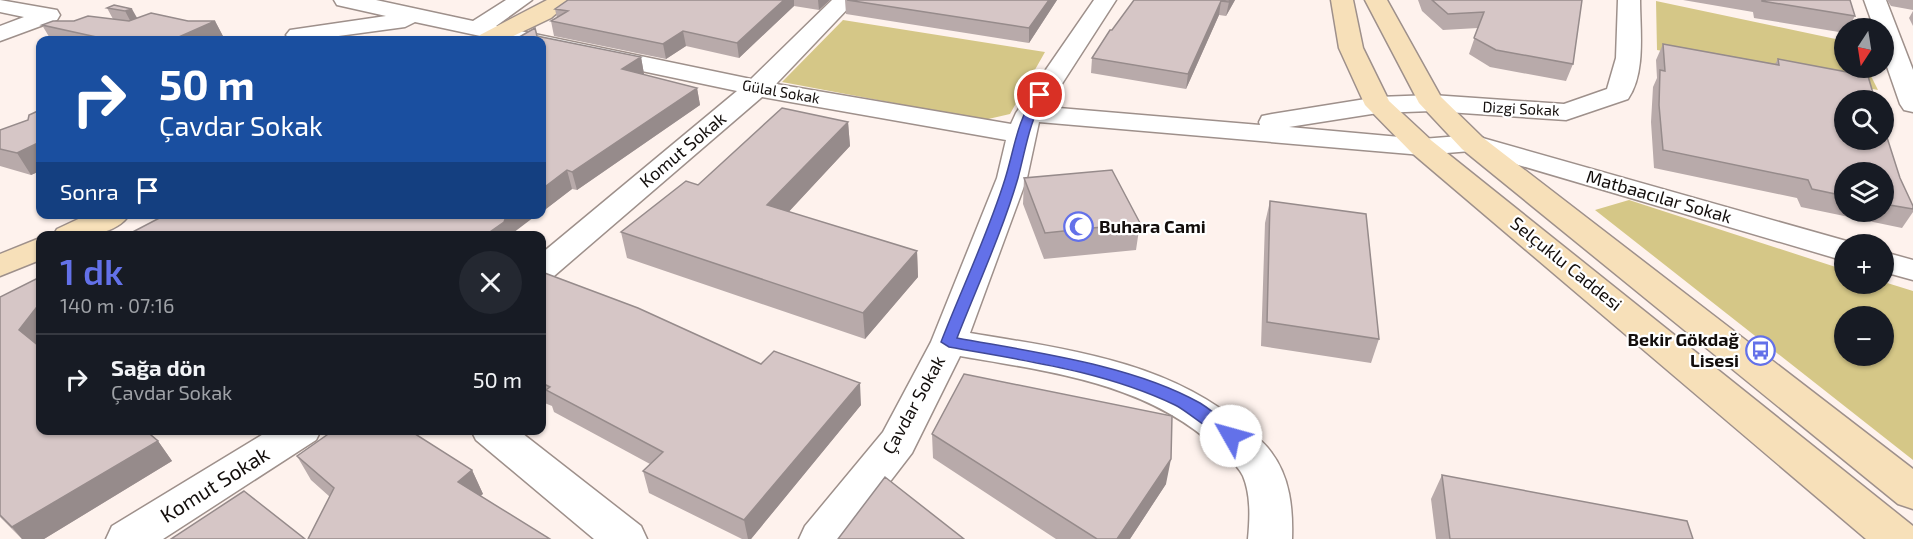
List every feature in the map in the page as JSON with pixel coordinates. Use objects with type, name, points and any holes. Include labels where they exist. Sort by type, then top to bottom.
[{"type":"main road","points":[[488,35],[543,13],[561,0]]},
{"type":"main road","name":"Selçuklu Caddesi","points":[[1342,0],[1351,48],[1378,105],[1422,147],[1897,539]]},
{"type":"main road","name":"Selçuklu Caddesi","points":[[1376,0],[1378,8],[1432,104],[1472,142],[1913,492]]},
{"type":"main road","points":[[79,231],[104,219]]},
{"type":"main road","points":[[0,266],[36,250]]},
{"type":"street","points":[[345,0],[488,35],[520,0]]},
{"type":"street","name":"Komut Sokak","points":[[546,266],[757,88],[845,0]]},
{"type":"street","name":"Çavdar Sokak","points":[[821,539],[898,442],[949,342],[1012,178],[1025,124],[1105,0]]},
{"type":"street","name":"Dizgi Sokak","points":[[1432,104],[1566,112],[1620,94],[1628,58],[1629,0]]},
{"type":"street","points":[[1875,0],[1913,104]]},
{"type":"street","points":[[0,5],[49,15],[7,27]]},
{"type":"street","points":[[295,36],[375,7]]},
{"type":"street","points":[[302,36],[414,19],[445,26]]},
{"type":"street","points":[[7,27],[37,36]]},
{"type":"street","name":"Gülal Sokak","points":[[546,44],[757,88],[1025,124],[1220,130]]},
{"type":"street","points":[[1220,130],[1378,105],[1432,104]]},
{"type":"street","points":[[1220,130],[1422,147],[1472,142]]},
{"type":"street","name":"Matbaacılar Sokak","points":[[1472,142],[1834,248]]},
{"type":"street","points":[[1894,265],[1913,270]]},
{"type":"street","points":[[949,342],[1067,363],[1152,388],[1195,408],[1231,436],[1259,467],[1272,512],[1270,539]]},
{"type":"street","name":"Komut Sokak","points":[[128,539],[294,435]]},
{"type":"street","points":[[496,435],[625,539]]},
{"type":"shaded area","points":[[1656,1],[1834,39],[1834,78],[1872,78],[1878,90],[1657,50]]},
{"type":"shaded area","points":[[843,20],[1045,52],[1010,114],[984,120],[782,82]]},
{"type":"shaded area","points":[[1629,200],[1834,266],[1834,294],[1894,294],[1894,285],[1913,291],[1913,460],[1595,210]]},
{"type":"building","points":[[568,0],[784,0],[737,43],[683,31],[663,44],[551,21],[568,11],[555,9]]},
{"type":"building","points":[[847,0],[1049,0],[1029,28]]},
{"type":"building","points":[[1134,0],[1230,0],[1229,2],[1221,1],[1188,74],[1092,58],[1110,30]]},
{"type":"building","points":[[1432,0],[1582,0],[1573,64],[1496,50],[1474,38],[1484,12],[1448,14]]},
{"type":"building","points":[[1850,0],[1855,16],[1762,1]]},
{"type":"building","points":[[114,5],[132,9],[125,11],[107,8]]},
{"type":"building","points":[[151,13],[188,21],[215,21],[181,36],[92,36],[42,25],[53,21],[74,21],[88,16],[129,21]]},
{"type":"building","points":[[535,28],[537,36],[521,36]]},
{"type":"building","points":[[546,38],[641,57],[622,69],[697,88],[572,172],[567,170],[546,186]]},
{"type":"building","points":[[1663,44],[1779,65],[1778,59],[1834,70],[1834,78],[1869,78],[1872,90],[1834,90],[1834,150],[1891,150],[1913,209],[1894,206],[1894,162],[1834,162],[1834,194],[1812,189],[1808,180],[1663,150],[1659,105],[1660,70],[1665,71]]},
{"type":"building","points":[[782,108],[848,122],[767,205],[917,251],[863,313],[621,232],[686,181],[698,185]]},
{"type":"building","points":[[36,112],[36,144],[17,153],[0,149],[0,130],[28,120],[29,115]]},
{"type":"building","points":[[1112,170],[1140,223],[1045,233],[1024,178]]},
{"type":"building","points":[[1270,201],[1366,214],[1379,339],[1267,322]]},
{"type":"building","points":[[157,219],[505,219],[491,231],[135,231]]},
{"type":"building","points":[[546,274],[638,308],[761,364],[774,351],[860,383],[744,520],[643,471],[663,452],[546,390],[550,387],[546,385]]},
{"type":"building","points":[[36,279],[36,308],[19,330],[36,344],[36,435],[151,435],[158,441],[12,527],[0,515],[0,297]]},
{"type":"building","points":[[964,374],[1172,416],[1171,459],[1117,539],[1097,539],[932,434]]},
{"type":"building","points":[[327,435],[417,435],[472,470],[458,482],[550,539],[308,539],[334,488],[297,456]]},
{"type":"building","points":[[1442,475],[1687,521],[1693,539],[1450,539]]},
{"type":"building","points":[[885,477],[964,539],[838,539]]},
{"type":"building","points":[[244,491],[305,539],[171,539]]},
{"type":"place","name":"Buhara Cami","points":[[1078,227]]},
{"type":"place","name":"Bekir Gökdağ Lisesi","points":[[1760,350]]},
{"type":"route","points":[[1040,95],[1029,113],[1021,134],[1012,178],[949,342],[1067,363],[1152,388],[1195,408],[1231,436]]}]
